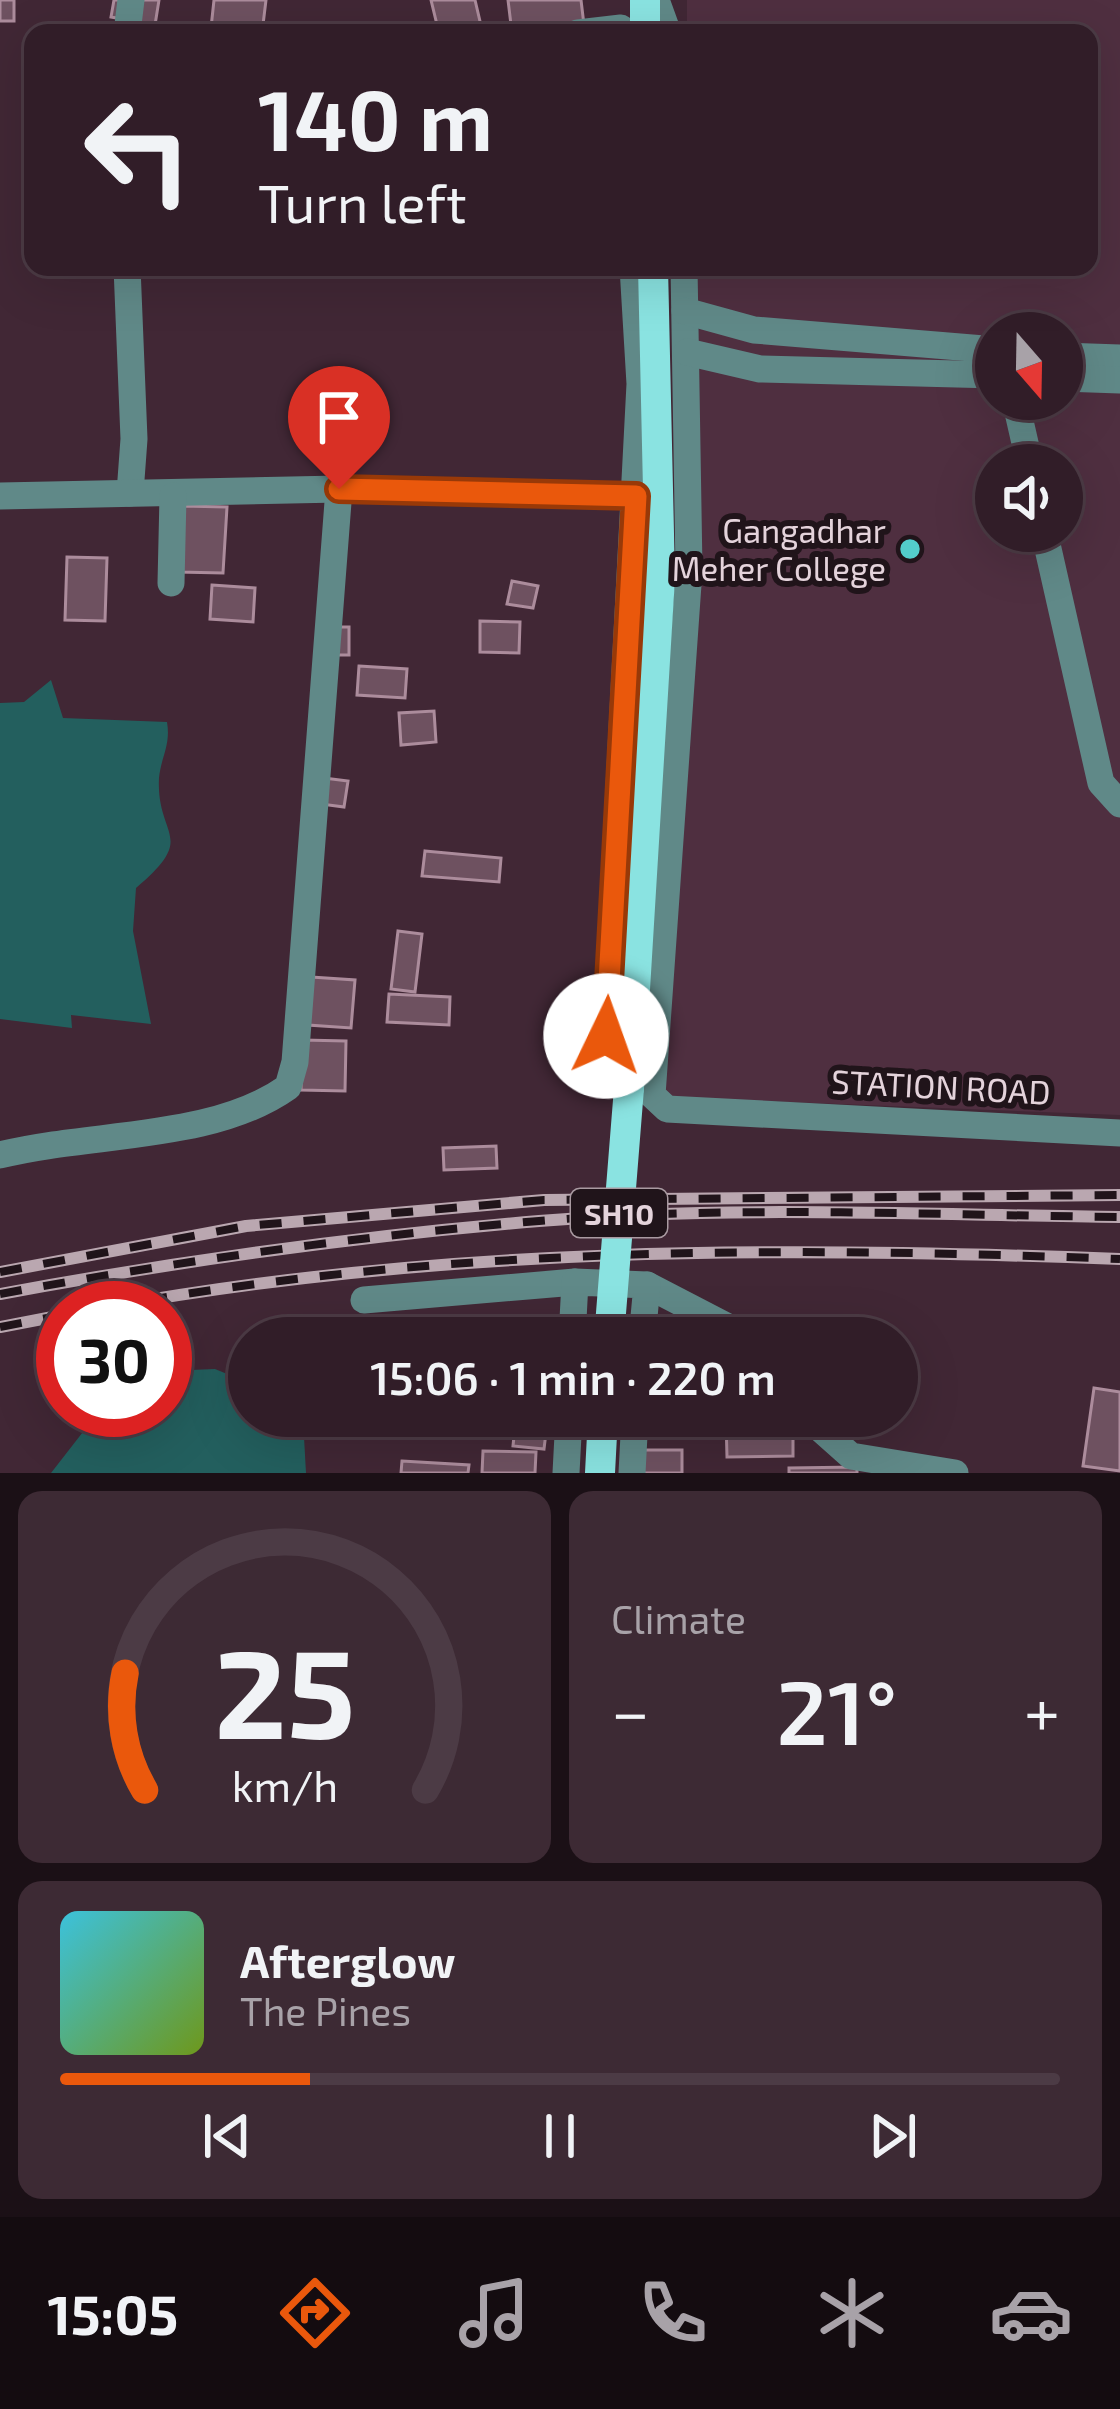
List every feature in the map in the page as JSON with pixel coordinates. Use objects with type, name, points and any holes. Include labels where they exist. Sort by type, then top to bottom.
[{"type":"main road","name":"SH10","points":[[610,1317],[660,578],[652,276]]},
{"type":"main road","points":[[600,1473],[602,1437]]},
{"type":"street","points":[[127,276],[134,439],[130,493]]},
{"type":"street","points":[[606,1036],[636,496],[640,384],[634,276]]},
{"type":"street","points":[[684,276],[687,352],[760,369],[975,374]]},
{"type":"street","points":[[685,311],[754,330],[975,348]]},
{"type":"street","name":"STATION ROAD","points":[[687,352],[689,570],[652,1095],[658,1105],[1120,1133]]},
{"type":"street","points":[[1083,357],[1120,358]]},
{"type":"street","points":[[1083,379],[1120,380]]},
{"type":"street","points":[[0,496],[339,489],[636,496]]},
{"type":"street","points":[[0,1155],[81,1138],[230,1118],[288,1087],[295,1062],[339,489]]},
{"type":"street","points":[[171,583],[172,496]]},
{"type":"street","points":[[1049,552],[1101,783],[1120,804]]},
{"type":"street","points":[[573,1317],[575,1282]]},
{"type":"street","points":[[364,1300],[575,1282],[647,1285],[709,1317]]},
{"type":"street","points":[[644,1317],[647,1285]]},
{"type":"street","points":[[566,1473],[568,1437]]},
{"type":"street","points":[[632,1473],[634,1437]]},
{"type":"street","points":[[830,1437],[851,1456],[955,1473]]},
{"type":"shaded area","name":"Gangadhar Meher College","points":[[687,0],[1120,0],[1120,1115],[656,1097],[691,276],[1098,276],[1098,24],[687,24]]},
{"type":"shaded area","points":[[51,680],[63,718],[167,722],[159,778],[170,846],[155,871],[136,888],[133,931],[151,1024],[71,1015],[72,1028],[0,1019],[0,703],[24,702]]},
{"type":"shaded area","points":[[215,1369],[228,1374],[228,1437],[304,1437],[306,1473],[51,1473],[79,1437],[192,1437],[192,1370]]},
{"type":"building","points":[[0,0],[14,0],[14,21],[0,21]]},
{"type":"building","points":[[114,0],[159,0],[155,24],[111,17]]},
{"type":"building","points":[[214,0],[266,0],[263,24],[211,24]]},
{"type":"building","points":[[431,0],[475,0],[481,24],[437,24]]},
{"type":"building","points":[[508,0],[581,0],[584,24],[511,24]]},
{"type":"building","points":[[182,506],[227,507],[223,573],[178,572]]},
{"type":"building","points":[[67,557],[107,558],[105,621],[65,620]]},
{"type":"building","points":[[512,581],[538,586],[533,608],[507,604]]},
{"type":"building","points":[[212,585],[255,588],[253,622],[210,619]]},
{"type":"building","points":[[480,621],[520,622],[519,653],[480,652]]},
{"type":"building","points":[[334,627],[349,627],[349,655],[335,655]]},
{"type":"building","points":[[359,666],[407,669],[405,698],[357,695]]},
{"type":"building","points":[[434,711],[436,742],[401,745],[399,713]]},
{"type":"building","points":[[324,778],[348,781],[344,807],[321,804]]},
{"type":"building","points":[[425,851],[501,858],[499,882],[422,876]]},
{"type":"building","points":[[398,931],[422,934],[415,992],[391,989]]},
{"type":"building","points":[[311,977],[355,980],[351,1028],[308,1025]]},
{"type":"building","points":[[389,994],[450,997],[449,1025],[387,1022]]},
{"type":"building","points":[[302,1040],[346,1041],[345,1091],[301,1090]]},
{"type":"building","points":[[496,1146],[497,1168],[444,1170],[443,1148]]},
{"type":"building","points":[[1094,1388],[1120,1392],[1120,1471],[1083,1466]]},
{"type":"building","points":[[514,1437],[545,1437],[544,1449],[513,1446]]},
{"type":"building","points":[[726,1437],[793,1437],[793,1456],[727,1457]]},
{"type":"building","points":[[634,1450],[682,1450],[682,1473],[634,1473]]},
{"type":"building","points":[[483,1451],[536,1452],[535,1473],[482,1473]]},
{"type":"building","points":[[402,1461],[469,1465],[468,1473],[401,1473]]},
{"type":"building","points":[[857,1467],[857,1473],[789,1473],[789,1468]]},
{"type":"railway","points":[[0,1272],[246,1226],[544,1200],[1120,1195]]},
{"type":"railway","points":[[0,1294],[269,1251],[611,1216],[757,1212],[1120,1217]]},
{"type":"railway","points":[[192,1294],[356,1272],[610,1255],[863,1252],[1120,1259]]},
{"type":"railway","points":[[0,1327],[36,1320]]},
{"type":"place","name":"Gangadhar Meher College","points":[[910,549]]},
{"type":"route","points":[[339,489],[636,496],[606,1036]]}]
